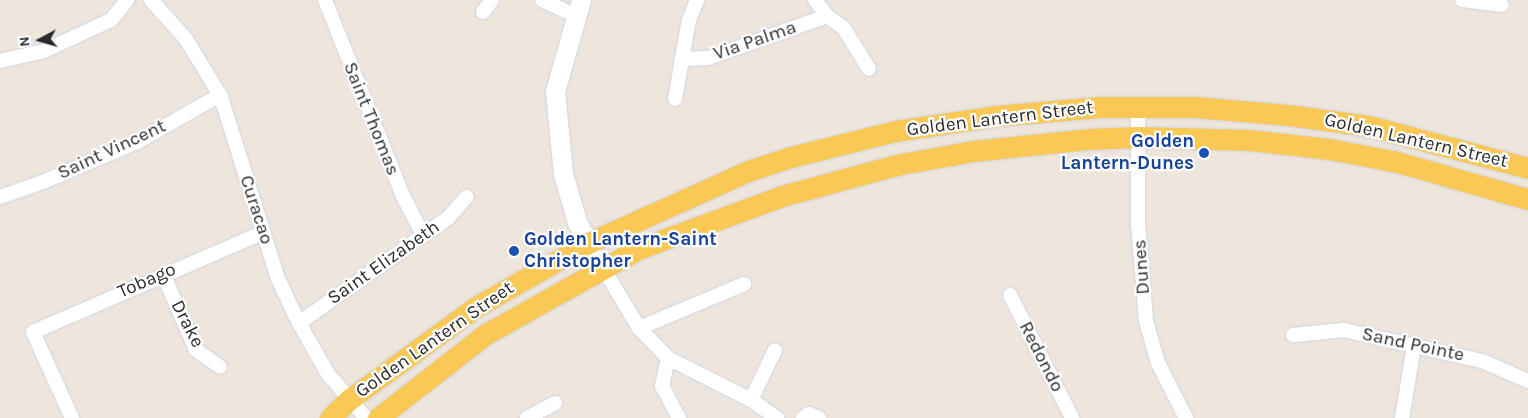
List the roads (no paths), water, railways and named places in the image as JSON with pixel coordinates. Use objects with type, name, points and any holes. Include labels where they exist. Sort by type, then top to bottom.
[{"type":"main road","name":"Golden Lantern Street","points":[[330,418],[350,399],[476,307],[588,242],[706,188],[791,157],[895,132],[995,116],[1138,107],[1194,107],[1331,120],[1428,140],[1528,168]]},
{"type":"main road","name":"Golden Lantern Street","points":[[378,418],[486,334],[602,268],[696,225],[865,171],[973,151],[1138,137],[1249,140],[1329,149],[1431,170],[1528,199]]},
{"type":"street","points":[[0,61],[44,51],[110,20],[127,0]]},
{"type":"street","name":"Curacao","points":[[151,0],[186,39],[220,95],[262,233],[299,323],[328,374],[366,418]]},
{"type":"street","name":"Saint Thomas","points":[[325,0],[403,196],[423,235]]},
{"type":"street","points":[[482,12],[492,0]]},
{"type":"street","points":[[542,0],[577,7],[555,90],[563,174],[577,222],[602,268],[639,328],[668,358],[751,400],[777,418]]},
{"type":"street","points":[[675,99],[689,20],[697,0]]},
{"type":"street","points":[[816,0],[827,16],[843,27],[870,69]]},
{"type":"street","points":[[1462,0],[1502,5]]},
{"type":"street","name":"Via Palma","points":[[682,59],[708,58],[827,16]]},
{"type":"street","name":"Saint Vincent","points":[[0,197],[43,182],[139,140],[220,95]]},
{"type":"street","name":"Dunes","points":[[1138,107],[1138,223],[1146,321],[1158,363],[1186,418]]},
{"type":"street","name":"Saint Elizabeth","points":[[299,323],[448,218],[466,197]]},
{"type":"street","name":"Tobago","points":[[72,418],[33,332],[163,274],[262,233]]},
{"type":"street","name":"Drake","points":[[163,274],[196,350],[220,366]]},
{"type":"street","points":[[639,328],[744,284]]},
{"type":"street","name":"Redondo","points":[[1010,295],[1072,418]]},
{"type":"street","name":"Sand Pointe","points":[[1293,335],[1344,330],[1482,361],[1528,381]]},
{"type":"street","points":[[1402,418],[1414,346]]},
{"type":"street","points":[[751,400],[775,350]]},
{"type":"street","points":[[668,358],[662,386],[679,418]]},
{"type":"street","points":[[527,418],[555,403]]},
{"type":"street","points":[[803,418],[809,414],[819,418]]},
{"type":"place","name":"Golden Lantern-Dunes","points":[[1204,153]]},
{"type":"place","name":"Golden Lantern-Saint Christopher","points":[[514,251]]}]
